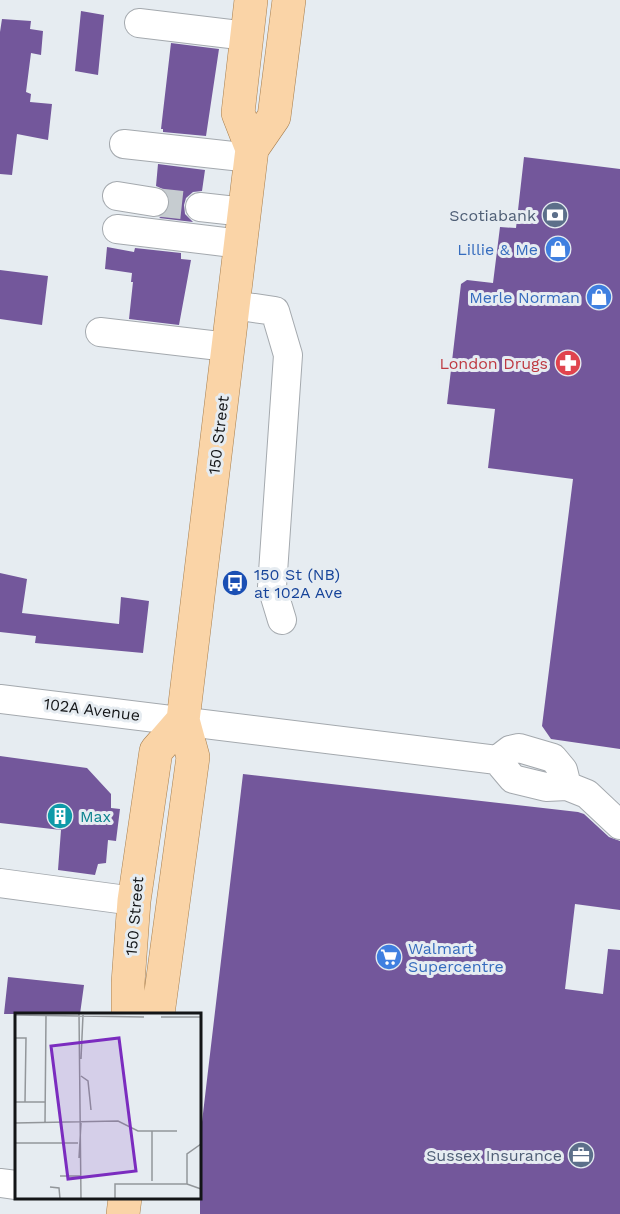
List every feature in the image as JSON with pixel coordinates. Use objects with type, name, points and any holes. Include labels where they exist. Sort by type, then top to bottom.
[{"type":"main road","name":"150 Street","points":[[251,0],[238,113],[252,154]]},
{"type":"main road","points":[[256,0],[266,27],[261,64],[279,79]]},
{"type":"main road","name":"150 Street","points":[[158,1013],[193,757],[183,720],[244,212],[252,154],[274,117],[289,0]]},
{"type":"main road","name":"150 Street","points":[[128,1013],[134,901],[156,751],[183,720]]},
{"type":"main road","points":[[123,1214],[125,1199]]},
{"type":"street","points":[[139,23],[247,36]]},
{"type":"street","points":[[124,144],[252,154]]},
{"type":"street","points":[[117,196],[154,202]]},
{"type":"street","points":[[200,207],[244,212]]},
{"type":"street","points":[[117,230],[241,244]]},
{"type":"street","points":[[233,305],[275,311],[288,355],[272,587],[282,620]]},
{"type":"street","points":[[100,332],[228,347]]},
{"type":"street","name":"102A Avenue","points":[[0,699],[497,760],[510,750],[519,748],[553,758],[562,770],[567,786],[587,794],[620,825]]},
{"type":"street","points":[[0,883],[134,901]]},
{"type":"street","points":[[0,1183],[15,1185]]},
{"type":"building","points":[[81,11],[104,15],[98,75],[75,71]]},
{"type":"building","points":[[2,19],[31,21],[30,29],[43,31],[41,55],[31,53],[26,92],[31,94],[30,102],[52,104],[48,140],[17,134],[12,175],[0,174],[0,32]]},
{"type":"building","points":[[171,43],[219,49],[206,136],[163,132],[161,129]]},
{"type":"building","points":[[524,157],[620,169],[620,749],[551,739],[542,726],[573,479],[488,468],[495,409],[447,404],[461,284],[467,280],[493,283],[500,227],[516,228]]},
{"type":"building","points":[[158,164],[205,170],[202,191],[193,192],[186,198],[184,205],[185,214],[193,222],[159,218],[167,212],[170,197],[165,190],[156,186]]},
{"type":"building","points":[[107,247],[134,252],[135,248],[181,253],[181,259],[191,260],[179,325],[129,319],[132,273],[105,269]]},
{"type":"building","points":[[0,270],[48,276],[42,325],[0,319]]},
{"type":"building","points":[[0,573],[27,579],[22,613],[119,624],[121,597],[149,601],[143,653],[35,643],[36,636],[0,632]]},
{"type":"building","name":"Max","points":[[0,756],[87,768],[111,794],[111,808],[120,809],[116,841],[108,840],[106,863],[98,864],[95,875],[58,870],[61,830],[0,823]]},
{"type":"building","name":"Walmart Supercentre","points":[[243,774],[578,812],[584,814],[609,837],[620,841],[620,910],[575,904],[565,989],[603,994],[608,949],[620,950],[620,1214],[200,1214],[201,1131]]},
{"type":"building","points":[[8,977],[84,985],[80,1013],[4,1014]]},
{"type":"tunnel","points":[[154,202],[200,207]]},
{"type":"place","name":"Scotiabank","points":[[555,215]]},
{"type":"place","name":"Lillie & Me","points":[[558,249]]},
{"type":"place","name":"Merle Norman","points":[[599,297]]},
{"type":"place","name":"London Drugs","points":[[568,363]]},
{"type":"place","name":"150 St (NB) at 102A Ave","points":[[235,583]]},
{"type":"place","name":"Max","points":[[60,816]]},
{"type":"place","name":"Walmart Supercentre","points":[[389,957]]},
{"type":"place","name":"Sussex Insurance","points":[[581,1155]]}]
